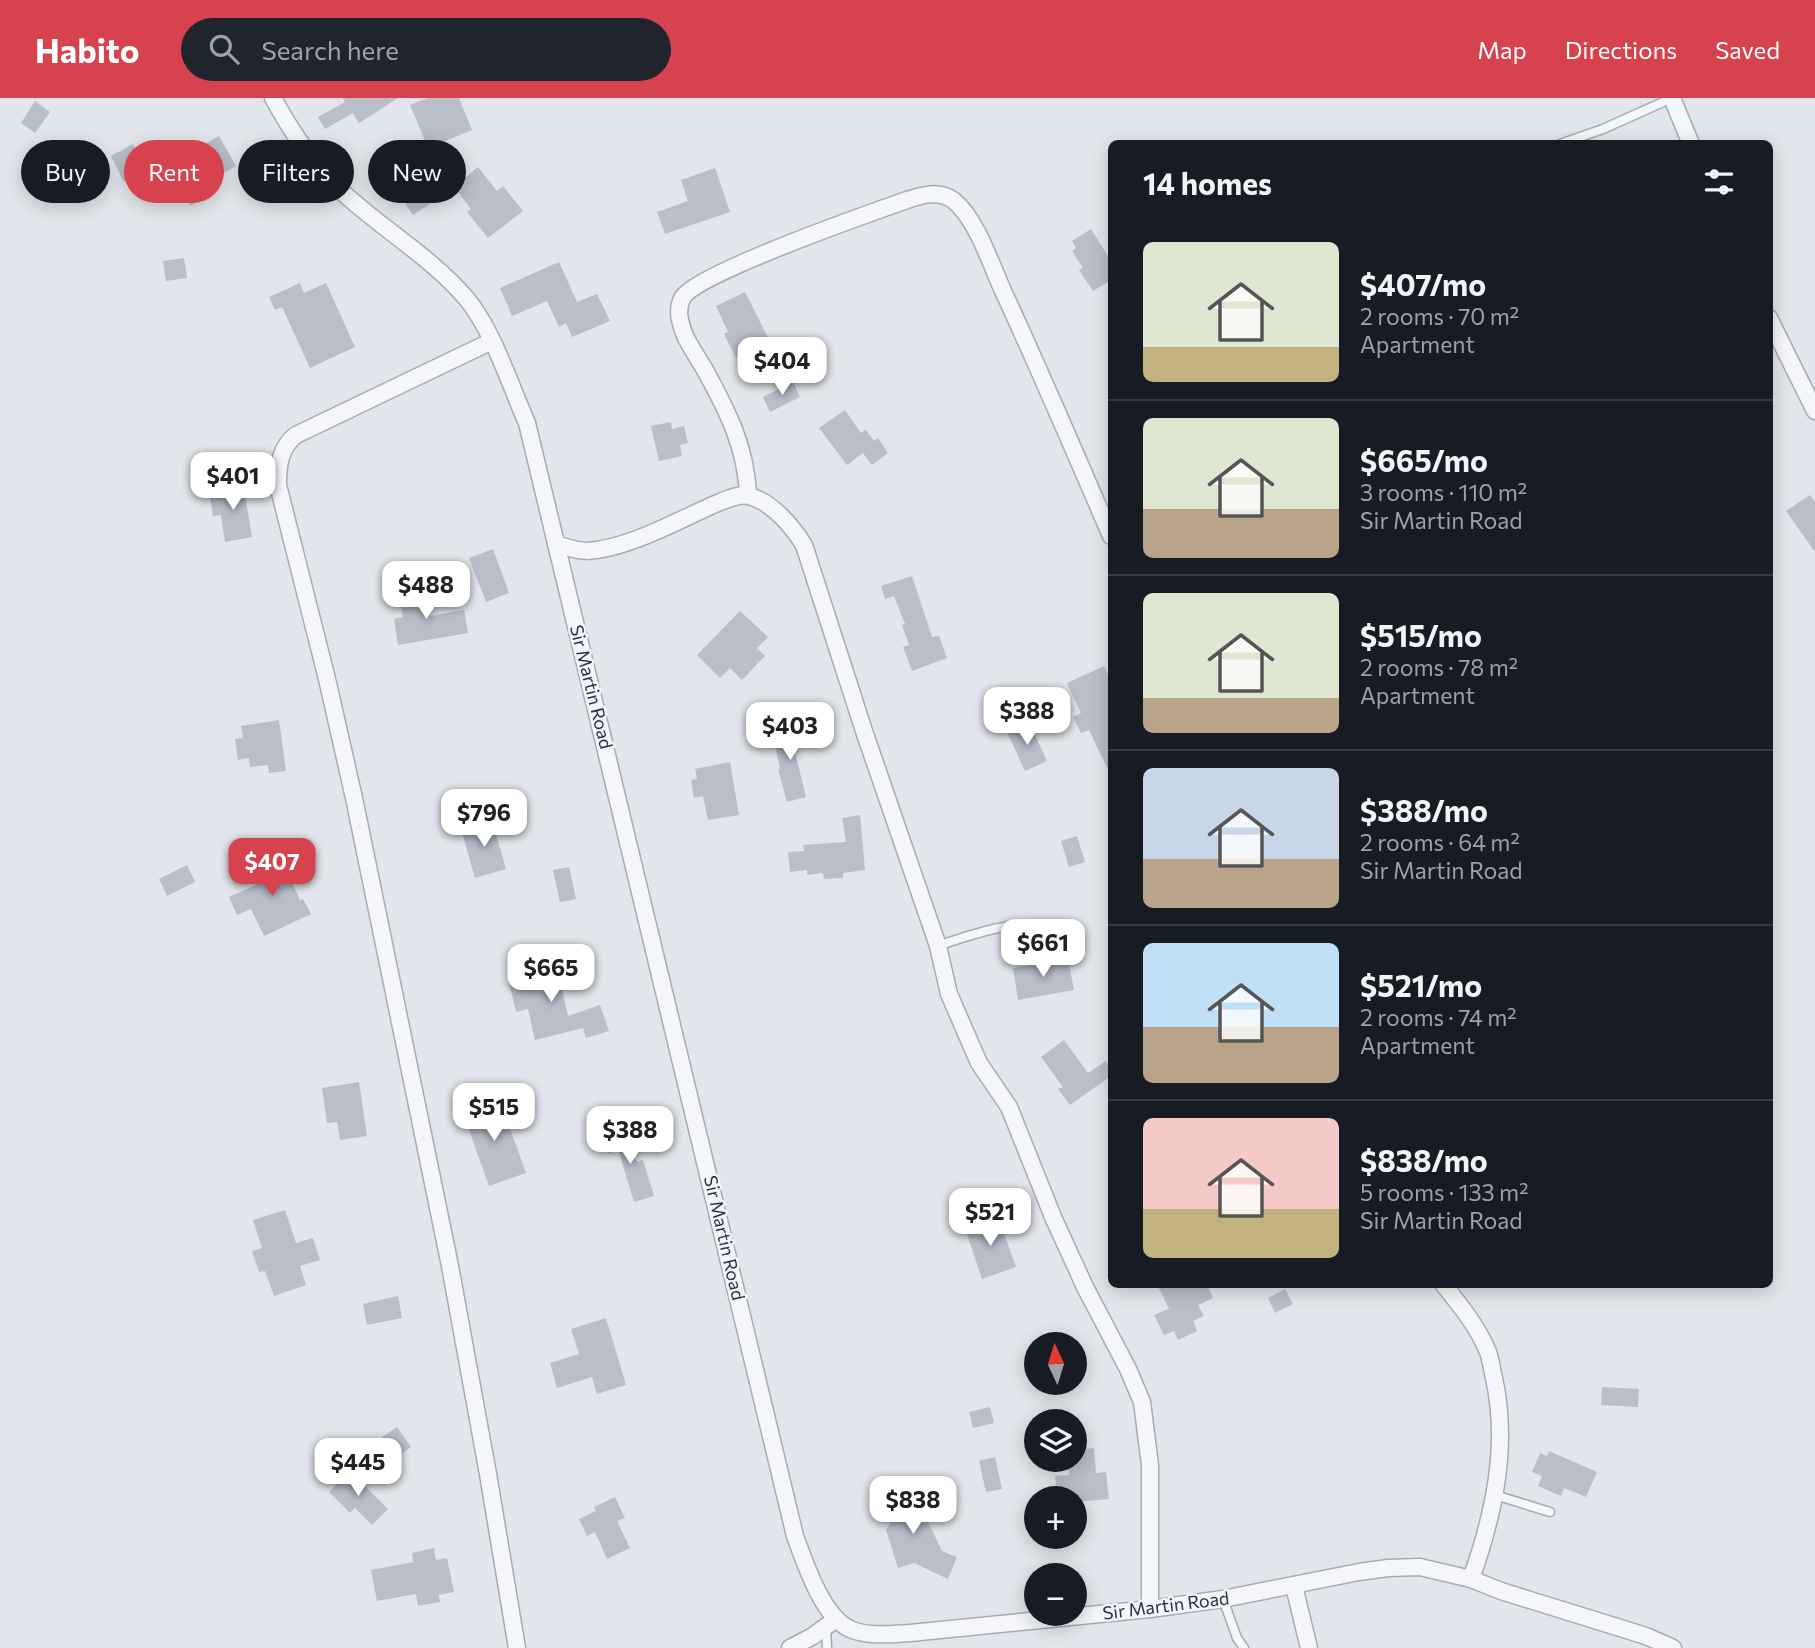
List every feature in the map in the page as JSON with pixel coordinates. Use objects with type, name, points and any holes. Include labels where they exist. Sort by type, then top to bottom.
[{"type":"street","name":"Sir Martin Road","points":[[274,98],[304,151],[339,189],[418,253],[467,299],[492,341],[527,424],[792,1522],[811,1580],[831,1623],[882,1635],[1223,1600],[1388,1568],[1420,1567],[1471,1578],[1502,1591],[1646,1636],[1673,1648]]},
{"type":"street","points":[[1672,98],[1689,140]]},
{"type":"street","points":[[748,495],[740,444],[705,369],[686,337],[679,316],[682,299],[700,283],[735,266],[900,202],[919,196],[939,195],[954,201],[972,223],[1044,379],[1108,529]]},
{"type":"street","points":[[1773,326],[1815,411]]},
{"type":"street","points":[[492,341],[296,435],[289,440],[279,462],[278,485],[354,798],[450,1266],[517,1648]]},
{"type":"street","points":[[556,544],[584,551],[597,550],[636,538],[726,500],[748,495],[766,504],[787,521],[804,545],[938,946],[949,994],[968,1041],[987,1077],[1009,1107],[1079,1275],[1128,1369],[1142,1402],[1150,1465],[1150,1609]]},
{"type":"street","points":[[1446,1288],[1462,1307],[1488,1352],[1497,1394],[1500,1435],[1495,1495],[1484,1542],[1471,1578]]},
{"type":"street","points":[[1294,1586],[1309,1648]]},
{"type":"street","points":[[790,1648],[831,1623]]},
{"type":"lane","points":[[1571,140],[1672,98]]},
{"type":"lane","points":[[938,946],[979,931],[1032,924],[1050,929],[1057,938]]},
{"type":"lane","points":[[1495,1495],[1550,1512]]},
{"type":"lane","points":[[1223,1600],[1237,1638],[1244,1648]]},
{"type":"lane","points":[[827,1648],[831,1623]]},
{"type":"building","points":[[343,98],[398,98],[359,123],[353,113],[325,129],[318,117],[345,102]]},
{"type":"building","points":[[428,98],[459,98],[472,130],[448,140],[425,140],[410,105]]},
{"type":"building","points":[[35,101],[50,112],[35,133],[21,123]]},
{"type":"building","points":[[224,145],[236,166],[224,173]]},
{"type":"building","points":[[124,149],[124,182],[111,156]]},
{"type":"building","points":[[478,167],[497,191],[503,186],[523,211],[488,238],[467,212],[471,209],[466,203],[466,177]]},
{"type":"building","points":[[715,168],[730,212],[665,234],[657,212],[688,201],[681,180]]},
{"type":"building","points":[[405,203],[430,204],[413,215]]},
{"type":"building","points":[[1091,229],[1108,256],[1108,282],[1093,291],[1079,270],[1083,268],[1072,251],[1076,248],[1072,241]]},
{"type":"building","points":[[184,258],[187,278],[166,281],[163,261]]},
{"type":"building","points":[[559,262],[577,302],[597,294],[610,321],[572,337],[566,323],[559,327],[547,301],[512,316],[500,288]]},
{"type":"building","points":[[300,283],[304,293],[326,283],[355,347],[310,368],[282,307],[275,310],[269,297]]},
{"type":"building","points":[[745,292],[774,350],[744,365],[739,354],[736,358],[724,334],[728,332],[716,306]]},
{"type":"building","points":[[793,382],[800,397],[770,412],[763,397]]},
{"type":"building","points":[[845,410],[861,433],[866,430],[874,441],[878,438],[888,453],[872,465],[863,453],[847,465],[819,428]]},
{"type":"building","points":[[671,422],[672,429],[684,426],[688,443],[680,445],[682,456],[659,461],[651,426]]},
{"type":"building","points":[[243,482],[252,537],[225,542],[221,515],[213,516],[210,496],[222,494],[220,485]]},
{"type":"building","points":[[1810,495],[1815,502],[1815,552],[1786,511]]},
{"type":"building","points":[[493,549],[509,593],[486,602],[469,558]]},
{"type":"building","points":[[912,576],[932,637],[939,636],[947,658],[912,671],[903,647],[909,645],[902,625],[905,624],[894,596],[885,599],[881,586]]},
{"type":"building","points":[[426,591],[430,616],[464,610],[468,633],[398,645],[394,619],[403,617],[399,596]]},
{"type":"building","points":[[740,611],[768,637],[757,648],[765,656],[742,680],[730,668],[720,678],[697,655]]},
{"type":"building","points":[[1104,666],[1108,675],[1108,770],[1089,730],[1081,733],[1073,717],[1081,713],[1067,683]]},
{"type":"building","points":[[279,720],[286,771],[269,773],[268,765],[250,767],[249,758],[238,760],[235,739],[243,738],[241,726]]},
{"type":"building","points":[[1029,722],[1047,761],[1025,771],[1007,732]]},
{"type":"building","points":[[802,726],[805,741],[793,744],[806,797],[787,802],[772,731]]},
{"type":"building","points":[[730,762],[739,815],[708,820],[703,796],[694,798],[691,780],[697,779],[695,769]]},
{"type":"building","points":[[860,815],[865,870],[843,873],[843,878],[824,879],[823,873],[807,875],[807,870],[790,872],[788,852],[804,851],[803,845],[846,842],[842,818]]},
{"type":"building","points":[[492,820],[506,869],[475,878],[461,829]]},
{"type":"building","points":[[1077,836],[1085,862],[1069,867],[1061,841]]},
{"type":"building","points":[[277,850],[300,900],[303,899],[311,914],[264,936],[251,909],[237,915],[229,897],[267,880],[258,859]]},
{"type":"building","points":[[187,865],[195,882],[167,896],[159,879]]},
{"type":"building","points":[[569,867],[576,899],[560,902],[553,870]]},
{"type":"building","points":[[1068,959],[1074,990],[1018,1000],[1013,968]]},
{"type":"building","points":[[550,960],[557,990],[562,988],[568,1016],[600,1005],[609,1031],[586,1038],[583,1028],[535,1040],[528,1009],[516,1012],[508,978],[523,975],[521,966]]},
{"type":"building","points":[[1064,1040],[1088,1073],[1106,1061],[1108,1078],[1070,1105],[1058,1089],[1063,1087],[1041,1057]]},
{"type":"building","points":[[359,1082],[367,1136],[340,1140],[337,1122],[327,1123],[322,1088]]},
{"type":"building","points":[[500,1100],[526,1173],[489,1186],[463,1113]]},
{"type":"building","points":[[620,1128],[637,1162],[643,1160],[654,1196],[634,1202],[618,1149],[609,1154],[601,1138]]},
{"type":"building","points":[[285,1210],[296,1243],[313,1238],[320,1260],[300,1266],[306,1285],[274,1296],[265,1271],[259,1272],[252,1251],[262,1248],[253,1220]]},
{"type":"building","points":[[998,1217],[1016,1267],[982,1279],[965,1228]]},
{"type":"building","points":[[1159,1288],[1209,1288],[1213,1298],[1198,1305],[1204,1316],[1193,1321],[1197,1331],[1178,1340],[1174,1331],[1164,1335],[1154,1315],[1169,1309]]},
{"type":"building","points":[[1285,1289],[1293,1304],[1275,1313],[1268,1298]]},
{"type":"building","points":[[398,1296],[402,1318],[367,1325],[363,1304]]},
{"type":"building","points":[[606,1318],[626,1385],[597,1394],[592,1377],[557,1388],[550,1363],[579,1354],[571,1329]]},
{"type":"building","points":[[1602,1387],[1639,1389],[1638,1407],[1601,1405]]},
{"type":"building","points":[[990,1407],[994,1423],[973,1428],[969,1412]]},
{"type":"building","points":[[397,1427],[411,1447],[396,1458],[382,1437]]},
{"type":"building","points":[[1094,1448],[1096,1473],[1106,1472],[1109,1499],[1087,1501],[1087,1486],[1056,1486],[1055,1476],[1069,1475],[1069,1472],[1087,1472],[1087,1449]]},
{"type":"building","points":[[1549,1451],[1597,1472],[1586,1497],[1564,1488],[1561,1496],[1538,1486],[1542,1476],[1532,1472],[1540,1453],[1547,1456]]},
{"type":"building","points":[[995,1457],[1002,1489],[986,1492],[979,1461]]},
{"type":"building","points":[[350,1471],[388,1509],[372,1525],[355,1508],[350,1513],[329,1492]]},
{"type":"building","points":[[884,1490],[927,1513],[928,1522],[942,1551],[957,1557],[948,1579],[914,1563],[898,1568],[886,1530],[892,1520],[873,1510]]},
{"type":"building","points":[[615,1497],[625,1518],[617,1521],[630,1548],[607,1559],[595,1532],[587,1536],[579,1519],[596,1511],[594,1507]]},
{"type":"building","points":[[434,1548],[436,1560],[447,1558],[454,1592],[439,1595],[440,1602],[418,1606],[416,1594],[377,1601],[371,1570],[413,1562],[412,1553]]}]
